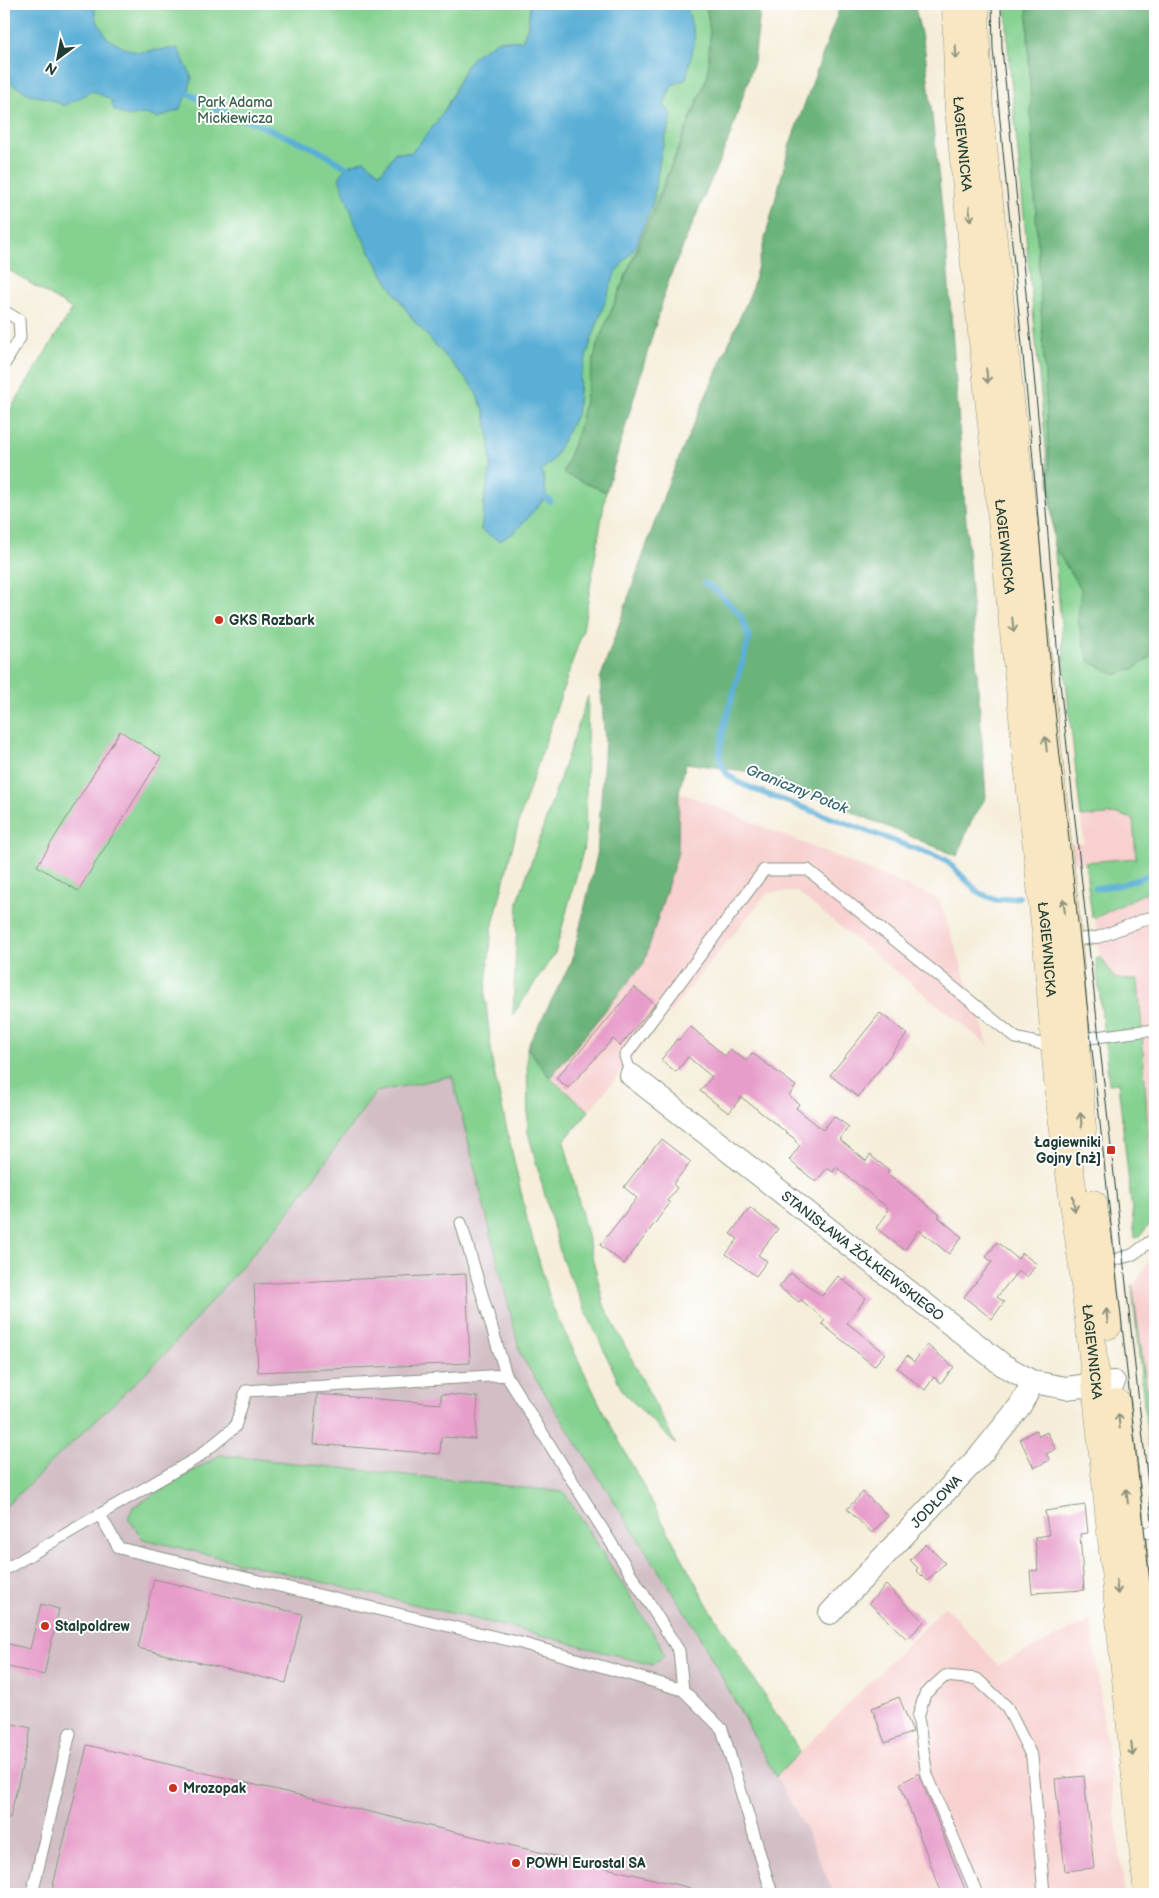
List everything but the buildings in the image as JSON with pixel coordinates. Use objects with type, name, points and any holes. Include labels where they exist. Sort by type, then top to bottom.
[{"type":"main road","name":"ŁAGIEWNICKA","points":[[956,4],[956,48],[961,130],[1058,942]]},
{"type":"main road","name":"ŁAGIEWNICKA","points":[[975,4],[980,110],[1066,1041],[1083,1136],[1092,1265],[1105,1383],[1133,1535],[1155,1754]]},
{"type":"main road","name":"ŁAGIEWNICKA","points":[[1133,1535],[1148,1894]]},
{"type":"street","name":"STANISŁAWA ŻÓŁKIEWSKIEGO","points":[[631,1075],[1003,1366],[1032,1382],[1066,1388],[1105,1383]]},
{"type":"street","name":"JODŁOWA","points":[[830,1613],[983,1452],[1020,1406],[1032,1382]]},
{"type":"lane","points":[[4,311],[19,320],[20,338],[4,365]]},
{"type":"lane","points":[[631,1075],[625,1056],[764,870],[808,870],[1016,1038],[1042,1044],[1155,1031]]},
{"type":"lane","points":[[1058,942],[1098,937],[1148,918]]},
{"type":"lane","points":[[461,1223],[506,1375],[679,1651],[683,1690]]},
{"type":"lane","points":[[1092,1265],[1132,1255],[1155,1238]]},
{"type":"lane","points":[[4,1570],[197,1458],[235,1427],[246,1391],[506,1375]]},
{"type":"lane","points":[[100,1515],[120,1548],[521,1643],[683,1690],[722,1729],[772,1894]]},
{"type":"lane","points":[[977,1894],[927,1775],[918,1717],[925,1694],[945,1676],[976,1680],[1007,1707],[1032,1758],[1044,1894]]},
{"type":"lane","points":[[32,1894],[70,1733]]},
{"type":"shaded area","points":[[679,792],[939,899],[989,1046],[797,892],[768,892],[589,1111],[550,1078],[644,963],[678,852]]},
{"type":"shaded area","points":[[1118,814],[1133,819],[1136,858],[1064,863],[1063,845],[1084,843],[1081,817]]},
{"type":"shaded area","points":[[1155,888],[1155,1218],[1153,1220],[1142,1031],[1137,980],[1115,979],[1100,956],[1095,918]]},
{"type":"shaded area","points":[[452,1076],[521,1356],[694,1626],[808,1834],[834,1894],[4,1894],[4,1508],[164,1355],[285,1217],[376,1092]]},
{"type":"shaded area","points":[[1155,1256],[1155,1448],[1133,1287],[1149,1261]]},
{"type":"shaded area","points":[[945,1606],[998,1665],[1091,1620],[1125,1894],[830,1894],[776,1777]]},
{"type":"green space","name":"Park Adama Mickiewicza","points":[[4,4],[530,4],[528,26],[522,41],[499,40],[466,66],[447,106],[419,144],[410,153],[395,152],[380,173],[357,228],[386,280],[414,321],[474,388],[485,413],[490,444],[491,468],[481,530],[514,533],[545,498],[542,470],[553,460],[577,413],[580,378],[615,272],[636,246],[653,202],[661,152],[672,117],[664,105],[672,85],[686,79],[695,38],[686,4],[706,4],[710,32],[708,75],[597,345],[578,432],[563,472],[606,492],[583,630],[520,817],[492,928],[485,995],[493,1067],[527,1219],[552,1306],[604,1413],[707,1604],[800,1752],[776,1777],[694,1626],[521,1356],[452,1076],[376,1092],[285,1217],[164,1355],[4,1508],[4,416],[7,415],[72,309],[4,267]]},
{"type":"green space","points":[[706,4],[761,4],[754,62],[730,136],[669,279],[606,492],[563,473],[578,432],[597,345],[708,75],[710,32]]},
{"type":"green space","points":[[841,4],[914,4],[925,51],[946,245],[986,797],[969,826],[957,856],[759,773],[686,763],[679,792],[678,852],[644,963],[550,1078],[527,1047],[572,961],[597,855],[605,741],[600,679],[669,481],[751,292],[790,144]]},
{"type":"green space","points":[[1006,4],[1027,4],[1032,141],[1053,533],[1008,48]]},
{"type":"green space","points":[[1027,4],[1155,4],[1155,654],[1133,669],[1115,675],[1089,661],[1078,622],[1081,589],[1054,547],[1032,141]]},
{"type":"green space","points":[[1054,548],[1081,589],[1078,622],[1133,669],[1155,654],[1155,888],[1095,918],[1092,917],[1085,862],[1136,858],[1133,819],[1118,814],[1081,817]]},
{"type":"green space","points":[[588,696],[585,844],[555,953],[513,1015],[518,901]]},
{"type":"green space","points":[[1100,956],[1115,979],[1138,980],[1153,1220],[1139,1237],[1135,1238],[1118,1083],[1109,1084],[1096,959]]},
{"type":"green space","points":[[527,1047],[550,1078],[589,1111],[564,1141],[604,1305],[676,1445],[623,1392],[562,1259],[528,1132]]},
{"type":"green space","points":[[1132,1285],[1155,1448],[1155,1505],[1154,1503]]},
{"type":"green space","points":[[220,1455],[564,1492],[659,1642],[664,1656],[652,1665],[529,1632],[143,1539],[128,1518],[133,1507]]},
{"type":"water","points":[[4,4],[94,4],[96,19],[107,38],[124,48],[139,52],[178,48],[192,78],[188,93],[179,110],[157,118],[145,114],[128,117],[114,110],[111,100],[93,91],[64,106],[50,99],[29,94],[4,79]]},
{"type":"water","points":[[530,4],[686,4],[695,38],[686,79],[672,85],[664,104],[672,116],[661,152],[653,202],[636,246],[615,273],[580,378],[577,413],[553,460],[542,470],[545,498],[514,533],[499,541],[481,530],[491,468],[490,444],[485,413],[474,388],[414,321],[386,280],[357,228],[339,178],[346,167],[364,160],[380,173],[395,152],[410,153],[435,124],[447,106],[466,66],[475,55],[499,40],[522,41],[528,26]]},
{"type":"waterway","points":[[188,93],[221,111],[316,149],[346,167]]},
{"type":"waterway","name":"Graniczny Potok","points":[[540,493],[550,501]]},
{"type":"waterway","name":"Graniczny Potok","points":[[705,583],[716,590],[741,616],[749,639],[725,722],[720,749],[720,762],[727,774],[739,783],[766,794],[946,860],[979,893],[997,900],[1019,897]]},
{"type":"waterway","name":"Graniczny Potok","points":[[1096,888],[1120,885],[1155,873]]},
{"type":"tram line","points":[[992,4],[993,49],[1031,437],[1052,683],[1155,1628]]},
{"type":"tram line","points":[[1001,4],[1002,48],[1040,437],[1060,683],[1155,1548]]},
{"type":"place","name":"GKS Rozbark","points":[[219,620]]},
{"type":"place","name":"Łagiewniki Gojny [nż]","points":[[1111,1150]]},
{"type":"place","name":"Stalpoldrew","points":[[45,1626]]},
{"type":"place","name":"Mrozopak","points":[[173,1788]]},
{"type":"place","name":"POWH Eurostal SA","points":[[516,1863]]}]
